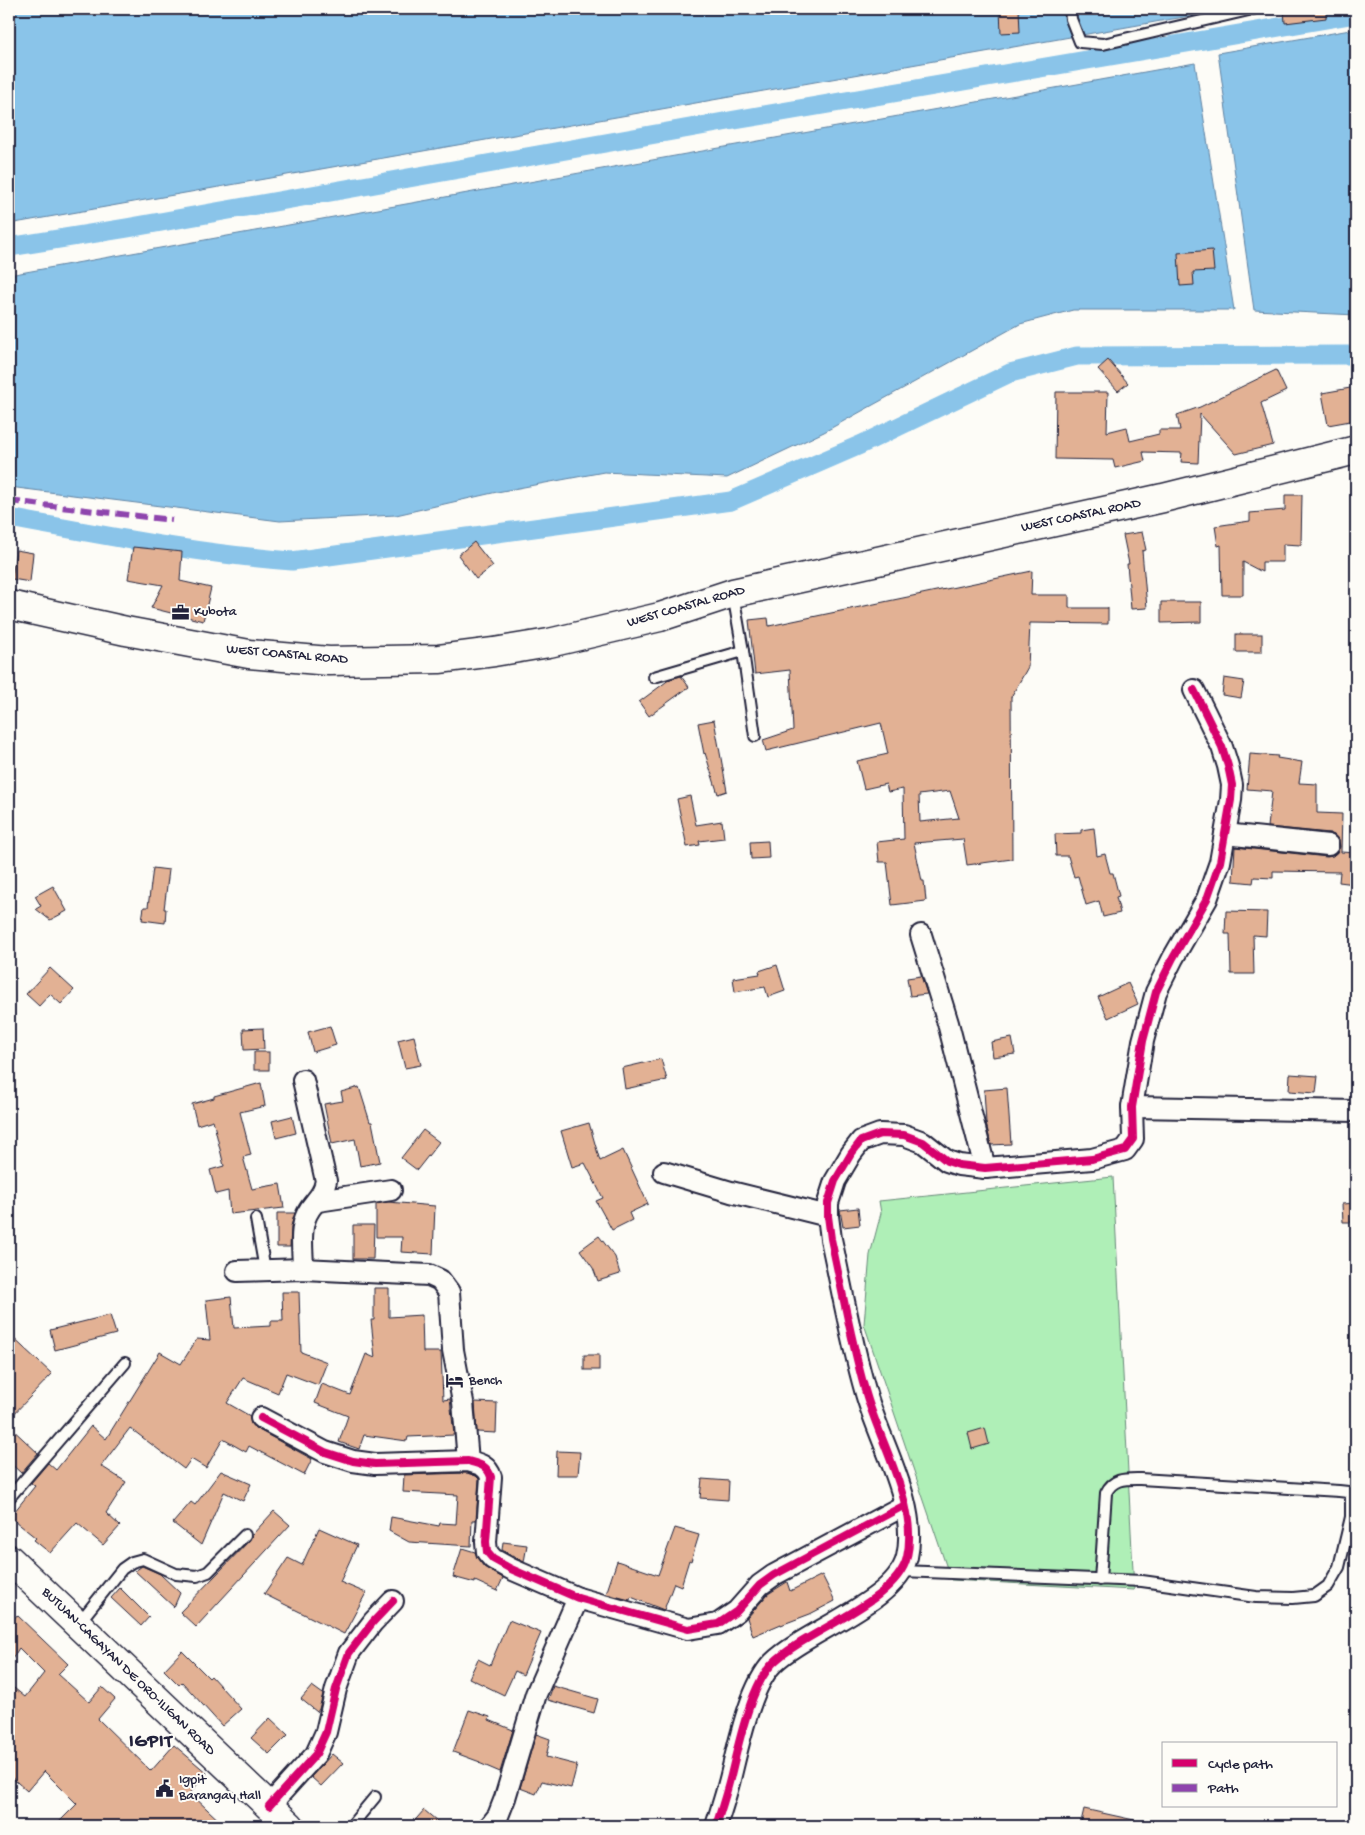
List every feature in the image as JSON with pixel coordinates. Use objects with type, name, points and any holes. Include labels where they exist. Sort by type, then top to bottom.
[{"type":"main road","name":"WEST COASTAL ROAD","points":[[9,605],[126,631],[249,654],[329,661],[439,659],[549,643],[660,617],[733,593],[1164,498],[1356,450]]},
{"type":"main road","name":"BUTUAN-CAGAYAN DE ORO-ILIGAN ROAD","points":[[9,1559],[290,1826]]},
{"type":"street","points":[[716,1826],[741,1734],[756,1689],[772,1663],[880,1595],[902,1571],[907,1557],[909,1536],[905,1505],[887,1448],[865,1391],[836,1261],[828,1216],[828,1203],[835,1181],[850,1154],[861,1141],[880,1134],[904,1135],[923,1142],[947,1161],[985,1168],[1092,1159],[1125,1150],[1133,1139],[1132,1107],[1143,1041],[1156,992],[1173,958],[1208,899],[1220,862],[1231,800],[1232,785],[1222,747],[1194,690]]},
{"type":"street","points":[[1225,834],[1328,845]]},
{"type":"street","points":[[922,935],[948,1023],[985,1168]]},
{"type":"street","points":[[303,1080],[326,1181],[324,1192],[305,1220],[303,1230],[303,1268]]},
{"type":"street","points":[[1132,1107],[1356,1111]]},
{"type":"street","points":[[664,1172],[732,1192],[828,1216]]},
{"type":"street","points":[[318,1200],[391,1190]]},
{"type":"street","points":[[236,1271],[303,1268],[429,1275],[440,1280],[449,1292],[453,1350],[463,1402],[468,1462]]},
{"type":"street","points":[[261,1418],[325,1452],[353,1461],[375,1464],[468,1462],[482,1465],[488,1469],[491,1477],[486,1542],[487,1552],[493,1559],[511,1570],[578,1598],[688,1628],[718,1624],[737,1611],[760,1585],[774,1575],[905,1505]]},
{"type":"street","points":[[490,1826],[498,1816],[536,1694],[578,1598]]},
{"type":"street","points":[[269,1806],[316,1754],[326,1732],[341,1672],[349,1653],[373,1622],[393,1601]]},
{"type":"lane","points":[[1070,9],[1071,19],[1080,42],[1103,44],[1253,9]]},
{"type":"lane","points":[[733,593],[755,736]]},
{"type":"lane","points":[[654,677],[743,651]]},
{"type":"lane","points":[[256,1219],[266,1270]]},
{"type":"lane","points":[[9,1498],[125,1363]]},
{"type":"lane","points":[[902,1571],[1100,1580],[1142,1581],[1256,1597],[1293,1598],[1314,1596],[1328,1586],[1339,1567],[1351,1517],[1351,1495],[1348,1492],[1339,1490],[1121,1479],[1113,1482],[1106,1493],[1100,1580]]},
{"type":"lane","points":[[78,1624],[122,1569],[132,1562],[143,1559],[176,1574],[197,1576],[208,1572],[245,1535]]},
{"type":"lane","points":[[350,1826],[375,1797]]},
{"type":"green space","points":[[1113,1177],[1134,1590],[951,1580],[864,1324],[870,1255],[881,1213],[879,1201]]},
{"type":"water","points":[[9,9],[1194,9],[1195,15],[9,224]]},
{"type":"water","points":[[1356,29],[1356,315],[1254,310],[1218,53]]},
{"type":"water","points":[[1195,63],[1234,310],[1073,310],[1020,324],[824,432],[727,478],[604,472],[497,492],[396,515],[280,521],[9,487],[9,275]]},
{"type":"building","points":[[1000,9],[1019,9],[1020,32],[1001,33]]},
{"type":"building","points":[[1284,9],[1326,9],[1326,18],[1285,23]]},
{"type":"building","points":[[1212,250],[1214,271],[1193,272],[1194,285],[1180,286],[1178,253]]},
{"type":"building","points":[[1108,360],[1128,383],[1118,391],[1098,369]]},
{"type":"building","points":[[1276,370],[1286,391],[1261,403],[1273,445],[1236,454],[1200,414],[1198,463],[1181,462],[1182,453],[1143,452],[1145,461],[1115,468],[1113,460],[1055,459],[1056,392],[1108,392],[1107,432],[1127,427],[1130,441],[1159,434],[1159,430],[1180,430],[1177,415],[1200,407]]},
{"type":"building","points":[[1356,387],[1356,420],[1328,425],[1322,393]]},
{"type":"building","points":[[1285,495],[1302,495],[1301,545],[1283,544],[1283,562],[1262,562],[1262,572],[1243,562],[1243,595],[1222,595],[1221,545],[1218,546],[1215,526],[1250,521],[1250,513],[1285,510]]},
{"type":"building","points":[[1142,532],[1146,550],[1142,551],[1147,608],[1131,609],[1127,564],[1129,564],[1123,535]]},
{"type":"building","points":[[474,542],[493,566],[476,579],[458,555]]},
{"type":"building","points":[[133,547],[182,552],[180,581],[211,588],[203,621],[151,608],[163,585],[128,579]]},
{"type":"building","points":[[16,550],[33,553],[30,582],[12,579]]},
{"type":"building","points":[[1032,571],[1031,595],[1069,595],[1069,608],[1108,608],[1108,624],[1030,623],[1028,667],[1011,697],[1012,859],[967,865],[963,839],[914,843],[922,881],[924,881],[926,901],[892,905],[887,862],[879,862],[877,842],[904,839],[903,789],[888,792],[886,784],[864,789],[857,761],[888,754],[881,723],[766,751],[763,740],[793,730],[790,670],[755,674],[749,620],[768,618],[769,626]],"holes":[[[950,791],[959,818],[920,822],[919,795]]]},
{"type":"building","points":[[1161,602],[1201,602],[1201,622],[1161,623]]},
{"type":"building","points":[[1236,634],[1262,634],[1262,652],[1236,652]]},
{"type":"building","points":[[681,676],[689,687],[649,716],[639,702],[670,679]]},
{"type":"building","points":[[1224,678],[1244,681],[1241,698],[1222,695]]},
{"type":"building","points":[[714,720],[727,791],[718,794],[704,754],[698,723]]},
{"type":"building","points":[[1250,754],[1278,756],[1277,758],[1302,762],[1299,783],[1317,784],[1317,813],[1342,814],[1341,852],[1356,853],[1355,884],[1339,882],[1340,872],[1273,871],[1273,878],[1254,877],[1253,883],[1233,881],[1235,847],[1327,857],[1333,856],[1340,847],[1339,840],[1330,833],[1268,827],[1272,791],[1247,789]]},
{"type":"building","points":[[690,796],[696,825],[722,821],[724,838],[699,841],[700,845],[687,847],[677,799]]},
{"type":"building","points":[[1094,828],[1097,856],[1105,854],[1110,873],[1113,873],[1119,896],[1116,897],[1120,913],[1103,917],[1099,901],[1086,905],[1078,876],[1074,877],[1068,856],[1056,856],[1055,834],[1081,833],[1081,830]]},
{"type":"building","points":[[768,841],[769,858],[751,859],[750,842]]},
{"type":"building","points":[[153,868],[169,870],[164,909],[166,909],[165,923],[142,920],[144,907],[148,907]]},
{"type":"building","points":[[53,886],[67,911],[50,920],[36,909],[41,906],[35,896]]},
{"type":"building","points":[[1226,911],[1267,912],[1266,936],[1253,935],[1254,974],[1231,974],[1230,934],[1225,934]]},
{"type":"building","points":[[777,965],[785,991],[768,997],[765,987],[735,992],[733,978],[760,974],[759,971]]},
{"type":"building","points":[[50,968],[74,990],[61,1004],[50,994],[39,1006],[26,994]]},
{"type":"building","points":[[921,976],[927,994],[910,996],[907,978]]},
{"type":"building","points":[[1128,983],[1138,1004],[1108,1018],[1098,997]]},
{"type":"building","points":[[330,1026],[336,1045],[313,1052],[308,1032]]},
{"type":"building","points":[[263,1028],[264,1049],[244,1050],[243,1029]]},
{"type":"building","points":[[414,1036],[421,1065],[405,1068],[398,1040]]},
{"type":"building","points":[[1012,1038],[1015,1054],[993,1057],[991,1042]]},
{"type":"building","points":[[254,1052],[269,1052],[269,1070],[254,1070]]},
{"type":"building","points":[[661,1059],[667,1080],[625,1089],[622,1068]]},
{"type":"building","points":[[1290,1074],[1318,1076],[1316,1093],[1289,1091]]},
{"type":"building","points":[[261,1083],[265,1106],[240,1112],[251,1155],[243,1157],[252,1189],[280,1184],[284,1208],[230,1214],[228,1191],[216,1194],[210,1170],[224,1166],[213,1120],[197,1125],[192,1104]]},
{"type":"building","points":[[359,1087],[370,1122],[372,1122],[380,1162],[360,1166],[355,1139],[332,1144],[324,1104],[343,1101],[341,1092]]},
{"type":"building","points":[[1007,1088],[1011,1144],[991,1145],[986,1123],[984,1090]]},
{"type":"building","points":[[292,1116],[296,1133],[276,1138],[272,1121]]},
{"type":"building","points":[[589,1123],[600,1161],[623,1150],[648,1204],[629,1213],[632,1220],[612,1230],[596,1201],[603,1198],[585,1163],[572,1167],[561,1131]]},
{"type":"building","points":[[423,1130],[439,1142],[417,1170],[401,1158]]},
{"type":"building","points":[[388,1202],[435,1206],[433,1254],[401,1252],[402,1237],[376,1237],[376,1204]]},
{"type":"building","points":[[1356,1203],[1356,1222],[1343,1222],[1342,1204]]},
{"type":"building","points":[[858,1208],[860,1225],[843,1227],[840,1210]]},
{"type":"building","points":[[277,1213],[295,1213],[291,1226],[290,1247],[277,1247]]},
{"type":"building","points":[[353,1225],[374,1225],[373,1259],[353,1259]]},
{"type":"building","points":[[599,1236],[615,1257],[620,1274],[598,1281],[593,1268],[580,1250]]},
{"type":"building","points":[[374,1288],[389,1288],[389,1317],[422,1315],[423,1352],[441,1352],[443,1400],[450,1399],[454,1435],[408,1437],[407,1441],[364,1435],[359,1449],[339,1442],[348,1416],[315,1403],[322,1384],[350,1395],[366,1354],[375,1358],[371,1320],[374,1320]]},
{"type":"building","points":[[282,1292],[299,1292],[301,1352],[327,1362],[318,1385],[286,1373],[278,1393],[243,1378],[227,1403],[250,1416],[251,1424],[255,1428],[312,1459],[304,1475],[249,1446],[246,1452],[223,1439],[206,1468],[191,1459],[184,1469],[130,1428],[101,1466],[126,1482],[106,1513],[120,1526],[103,1545],[77,1523],[50,1553],[34,1540],[36,1538],[10,1517],[35,1486],[31,1483],[48,1463],[56,1470],[91,1426],[106,1439],[160,1352],[181,1364],[197,1339],[210,1340],[206,1300],[231,1297],[234,1328],[271,1326],[271,1321],[283,1321]]},
{"type":"building","points":[[110,1315],[116,1334],[55,1350],[50,1330]]},
{"type":"building","points":[[9,1334],[52,1374],[9,1419]]},
{"type":"building","points":[[584,1355],[599,1355],[599,1370],[584,1370]]},
{"type":"building","points":[[475,1402],[497,1403],[496,1433],[477,1432]]},
{"type":"building","points":[[9,1426],[38,1453],[21,1473],[9,1462]]},
{"type":"building","points":[[985,1428],[989,1444],[972,1449],[968,1433]]},
{"type":"building","points":[[557,1451],[580,1452],[578,1475],[556,1475]]},
{"type":"building","points":[[221,1471],[251,1484],[243,1501],[224,1492],[201,1545],[173,1523],[191,1502],[195,1505]]},
{"type":"building","points":[[467,1473],[479,1479],[476,1520],[472,1520],[471,1546],[409,1542],[389,1531],[391,1517],[439,1526],[440,1523],[456,1524],[458,1495],[403,1492],[404,1475]]},
{"type":"building","points":[[702,1479],[729,1481],[728,1500],[700,1498]]},
{"type":"building","points":[[274,1511],[290,1525],[196,1627],[180,1612],[250,1540],[252,1535]]},
{"type":"building","points":[[319,1528],[357,1545],[340,1582],[366,1593],[344,1634],[264,1594],[288,1558],[302,1565]]},
{"type":"building","points":[[675,1528],[699,1535],[681,1586],[674,1583],[664,1610],[631,1597],[630,1600],[606,1594],[617,1561],[658,1575]]},
{"type":"building","points":[[503,1542],[527,1545],[524,1562],[502,1550]]},
{"type":"building","points":[[462,1548],[475,1552],[484,1567],[503,1578],[497,1591],[475,1581],[475,1583],[453,1577]]},
{"type":"building","points":[[142,1566],[160,1574],[180,1593],[174,1607],[135,1571]]},
{"type":"building","points":[[822,1575],[835,1601],[810,1614],[753,1636],[747,1618],[768,1594],[787,1582],[790,1591]]},
{"type":"building","points":[[120,1588],[149,1617],[141,1626],[111,1598]]},
{"type":"building","points":[[17,1615],[68,1664],[58,1674],[89,1702],[102,1687],[115,1699],[98,1719],[151,1771],[174,1745],[207,1773],[190,1793],[225,1826],[55,1826],[77,1804],[44,1771],[27,1791],[9,1775],[9,1684],[25,1697],[44,1673],[19,1648],[9,1664],[9,1625]]},
{"type":"building","points":[[509,1620],[541,1633],[523,1675],[515,1671],[504,1695],[469,1678],[478,1659],[490,1665]]},
{"type":"building","points":[[182,1651],[209,1678],[211,1676],[241,1709],[222,1726],[182,1682],[179,1685],[164,1670]]},
{"type":"building","points":[[312,1686],[323,1694],[317,1712],[301,1699]]},
{"type":"building","points":[[553,1686],[598,1699],[594,1713],[548,1700]]},
{"type":"building","points":[[469,1710],[490,1717],[489,1720],[513,1730],[500,1772],[453,1752]]},
{"type":"building","points":[[270,1718],[288,1735],[269,1754],[251,1738]]},
{"type":"building","points":[[536,1734],[550,1739],[546,1757],[577,1765],[571,1788],[542,1781],[536,1794],[520,1788]]},
{"type":"building","points":[[332,1754],[343,1763],[321,1786],[311,1777]]},
{"type":"building","points":[[1084,1809],[1134,1820],[1133,1826],[1080,1826]]},
{"type":"building","points":[[424,1810],[443,1826],[410,1826]]},
{"type":"waterway","points":[[9,247],[1356,14]]},
{"type":"waterway","points":[[9,518],[185,549],[292,561],[731,501],[860,445],[1010,373],[1077,356],[1356,355]]},
{"type":"marked path","points":[[9,501],[172,520]]},
{"type":"cycle path","points":[[716,1826],[751,1701],[765,1673],[773,1663],[788,1651],[869,1602],[900,1573],[907,1557],[909,1537],[902,1494],[865,1390],[831,1239],[828,1203],[835,1181],[861,1141],[880,1134],[904,1135],[923,1142],[947,1161],[959,1165],[985,1168],[1092,1159],[1125,1150],[1133,1139],[1132,1107],[1143,1041],[1156,992],[1207,899],[1220,862],[1231,800],[1232,785],[1222,747],[1194,690]]},
{"type":"cycle path","points":[[261,1418],[325,1452],[353,1461],[375,1464],[468,1461],[476,1463],[487,1470],[491,1477],[486,1542],[487,1552],[493,1559],[511,1569],[578,1598],[688,1629],[718,1624],[737,1611],[760,1585],[774,1575],[905,1505]]},
{"type":"cycle path","points":[[269,1806],[316,1754],[326,1732],[336,1689],[349,1653],[373,1622],[393,1601]]},
{"type":"place","name":"Kubota","points":[[180,612]]},
{"type":"place","name":"Bench","points":[[455,1381]]},
{"type":"place","name":"Igpit Barangay Hall","points":[[165,1788]]},
{"type":"district","name":"IGPIT","points":[[151,1742]]}]
